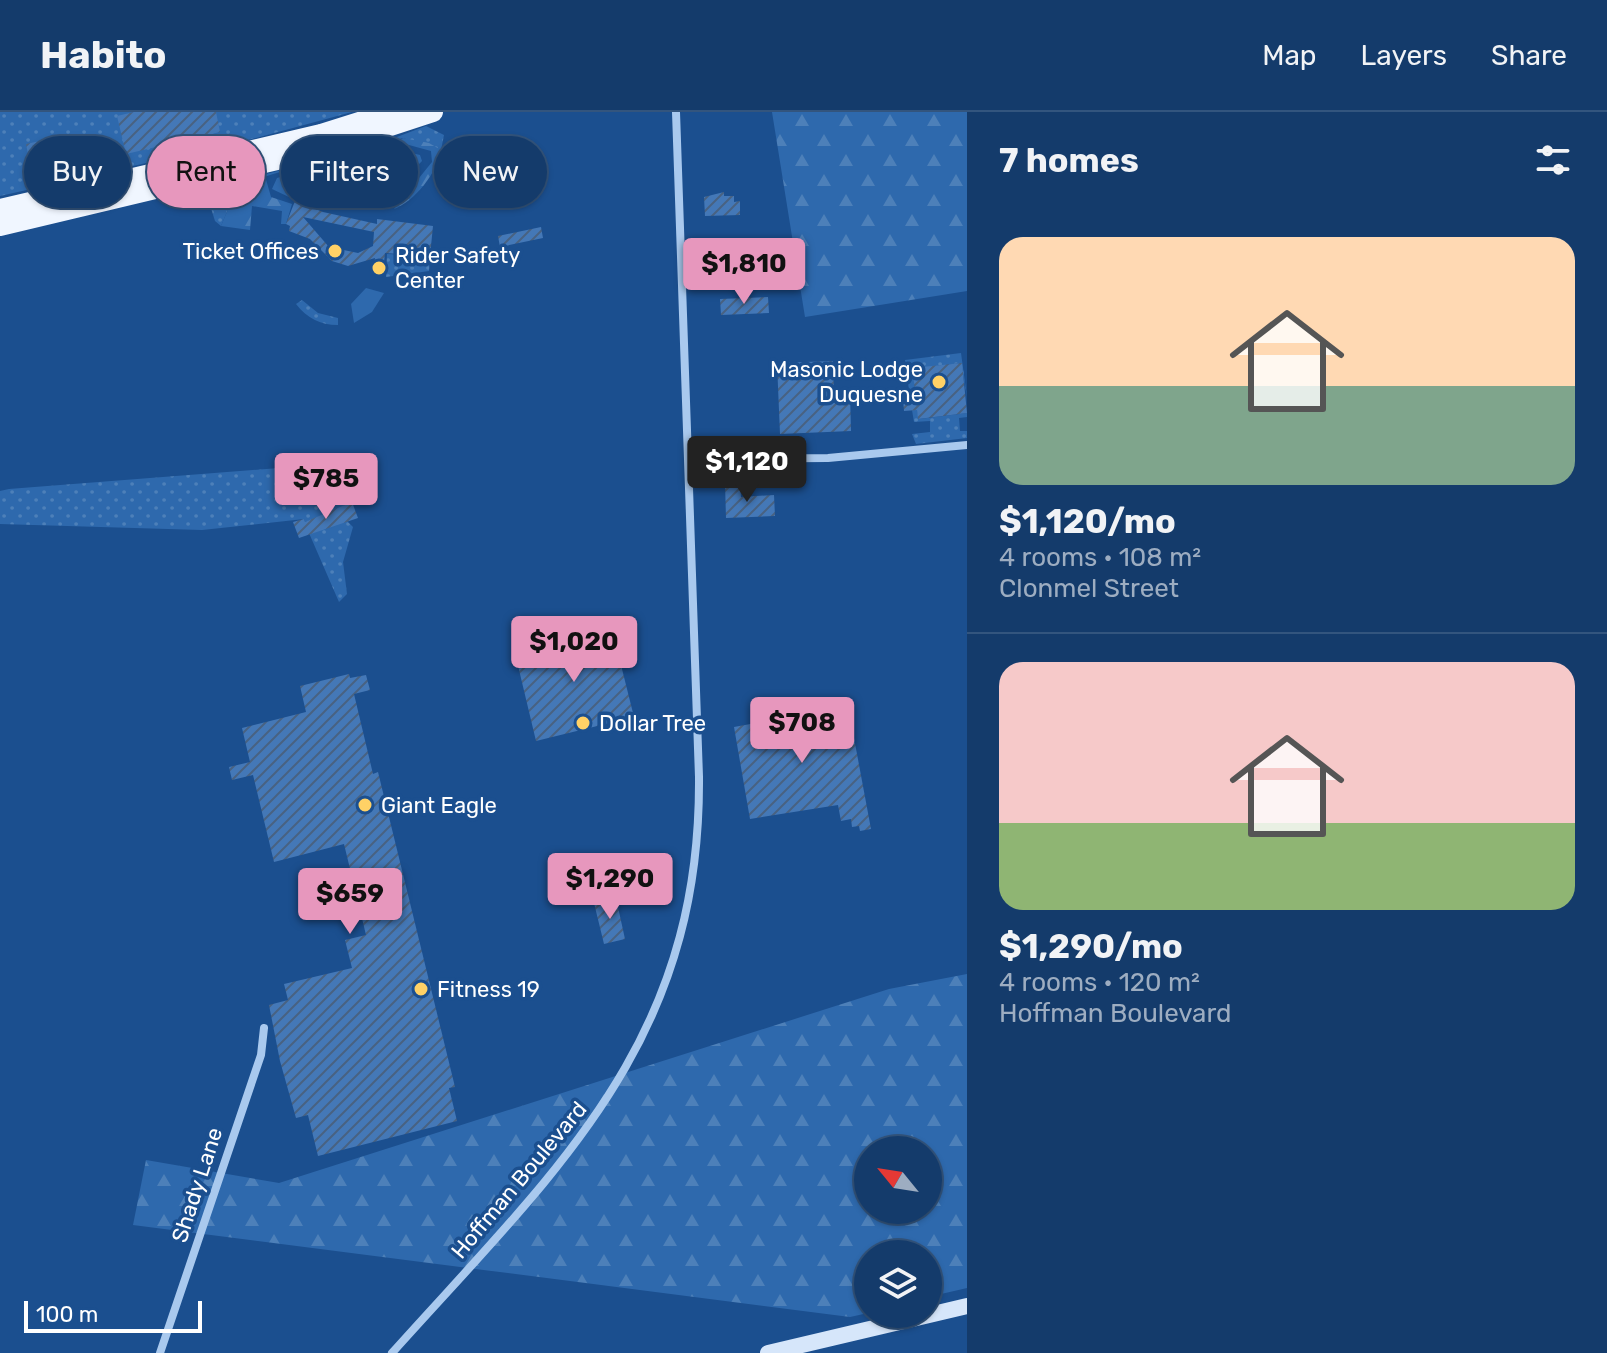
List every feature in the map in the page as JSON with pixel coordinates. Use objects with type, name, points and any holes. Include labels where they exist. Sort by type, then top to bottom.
[{"type":"main road","points":[[0,209],[321,134],[391,112]]},
{"type":"main road","points":[[0,226],[311,152],[433,112]]},
{"type":"street","name":"Hoffman Boulevard","points":[[392,1353],[556,1168],[603,1109],[645,1034],[672,967],[691,893],[699,807],[676,112]]},
{"type":"street","points":[[689,459],[828,458],[967,445]]},
{"type":"street","name":"Shady Lane","points":[[160,1353],[261,1055],[264,1028]]},
{"type":"street","points":[[768,1353],[967,1306]]},
{"type":"green space","points":[[0,112],[352,112],[263,136],[147,136],[147,163],[131,166],[131,136],[24,136],[24,191],[0,196]]},
{"type":"green space","points":[[772,112],[967,112],[967,291],[805,317]]},
{"type":"green space","points":[[426,126],[444,135],[434,136],[434,148],[418,143],[418,136],[400,136]]},
{"type":"green space","points":[[418,141],[434,146],[434,170],[418,191],[418,179],[432,162],[431,151],[418,147]]},
{"type":"green space","points":[[265,176],[271,197],[281,200],[281,208],[291,208],[286,224],[281,224],[282,211],[264,208]]},
{"type":"green space","points":[[281,177],[281,193],[272,189],[277,178]]},
{"type":"green space","points":[[211,208],[229,208],[221,226],[215,221]]},
{"type":"green space","points":[[229,208],[252,208],[250,230],[221,226]]},
{"type":"green space","points":[[387,254],[430,256],[429,271],[386,277]]},
{"type":"green space","points":[[366,288],[384,293],[372,312],[354,323],[351,304]]},
{"type":"green space","points":[[302,300],[318,313],[338,318],[338,325],[325,324],[309,317],[296,304]]},
{"type":"green space","points":[[961,353],[967,397],[961,363],[913,369],[916,397],[910,398],[905,360]]},
{"type":"green space","points":[[912,410],[917,410],[919,419],[967,413],[967,417],[959,418],[960,431],[967,431],[967,438],[916,444],[912,434],[930,432],[930,421],[914,422]]},
{"type":"green space","points":[[355,462],[354,489],[346,504],[305,522],[304,519],[202,530],[0,524],[0,491],[9,489]]},
{"type":"green space","points":[[346,520],[353,527],[343,562],[347,594],[339,602],[309,533]]},
{"type":"green space","points":[[967,974],[967,1288],[942,1294],[942,1240],[854,1240],[854,1316],[850,1317],[133,1225],[146,1160],[279,1183],[889,989]]},
{"type":"building","points":[[134,112],[216,112],[220,132],[203,136],[147,136],[147,149],[131,153],[131,136],[122,136],[117,116]]},
{"type":"building","points":[[724,192],[724,196],[734,196],[734,202],[740,201],[740,215],[705,216],[704,197]]},
{"type":"building","points":[[292,208],[313,208],[377,224],[377,219],[433,226],[430,256],[385,253],[383,272],[373,271],[375,258],[348,266],[332,261],[310,239],[289,231],[290,226],[286,224]],"holes":[[[303,217],[374,232],[373,246],[358,253],[329,247]]]},
{"type":"building","points":[[541,227],[543,238],[500,247],[498,236]]},
{"type":"building","points":[[768,297],[769,313],[721,315],[720,299]]},
{"type":"building","points":[[833,361],[834,392],[850,392],[851,431],[780,434],[777,363]]},
{"type":"building","name":"Masonic Lodge Duquesne","points":[[962,363],[967,413],[918,419],[917,410],[904,411],[903,399],[916,397],[912,368]]},
{"type":"building","points":[[725,483],[740,483],[741,497],[774,495],[775,516],[726,518]]},
{"type":"building","points":[[352,502],[358,518],[299,538],[293,522],[304,519],[305,522]]},
{"type":"building","points":[[580,629],[582,637],[612,629],[634,717],[536,741],[515,653],[542,647],[540,639]]},
{"type":"building","points":[[349,674],[350,678],[366,675],[370,690],[354,694],[373,774],[378,772],[455,1087],[449,1088],[457,1121],[318,1156],[308,1115],[296,1118],[269,1005],[288,1000],[284,984],[352,968],[345,940],[366,935],[344,844],[274,862],[253,775],[232,780],[229,767],[250,762],[242,728],[306,712],[300,686]]},
{"type":"building","points":[[813,706],[814,712],[848,706],[871,829],[860,831],[859,826],[852,827],[851,819],[841,821],[838,805],[750,819],[734,727],[766,721],[764,714]]},
{"type":"building","points":[[616,898],[625,939],[604,944],[594,903]]},
{"type":"place","name":"Ticket Offices","points":[[335,251]]},
{"type":"place","name":"Rider Safety Center","points":[[379,268]]},
{"type":"place","name":"Masonic Lodge Duquesne","points":[[939,382]]},
{"type":"place","name":"Dollar Tree","points":[[583,723]]},
{"type":"place","name":"Giant Eagle","points":[[365,805]]},
{"type":"place","name":"Fitness 19","points":[[421,989]]}]
